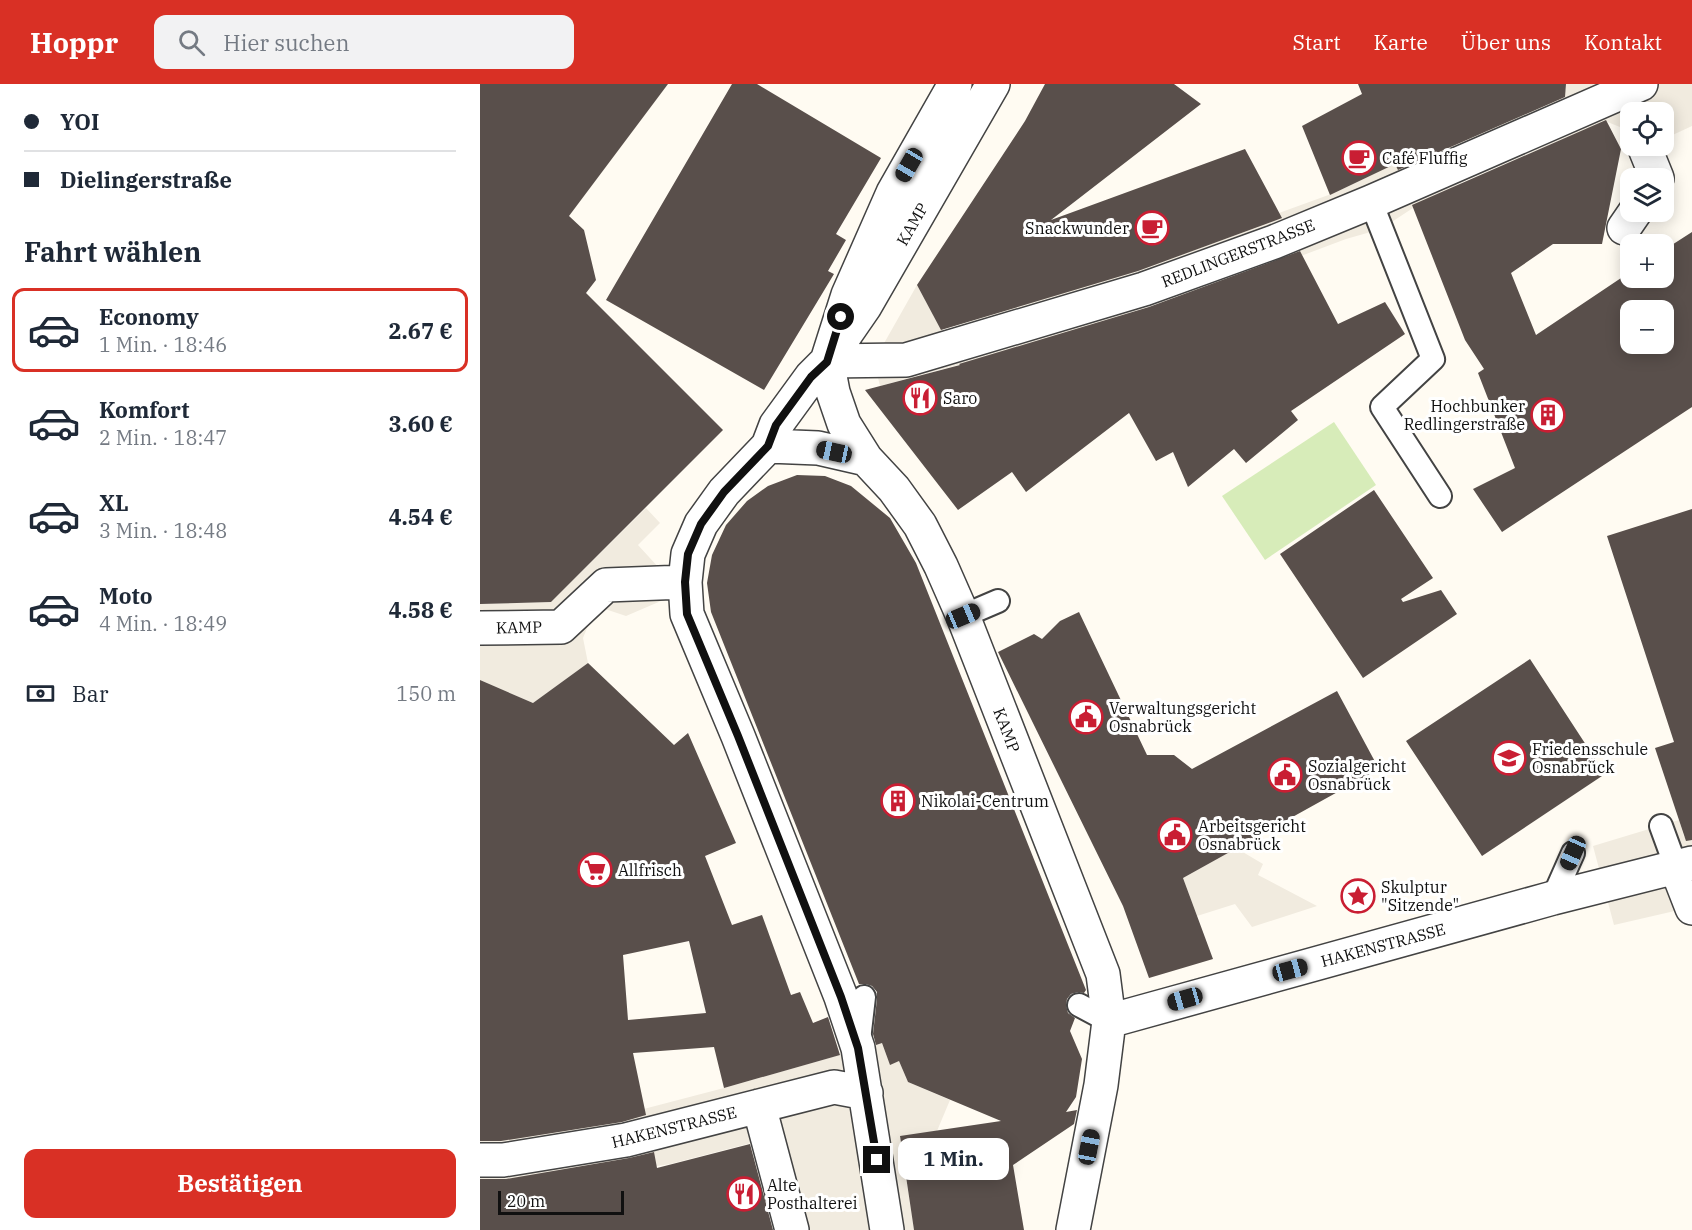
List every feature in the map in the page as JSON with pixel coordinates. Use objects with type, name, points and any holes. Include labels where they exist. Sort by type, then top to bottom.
[{"type":"street","name":"KAMP","points":[[955,84],[893,194],[848,295],[827,362],[833,392],[844,424],[866,459],[894,489],[920,525],[941,566],[963,616],[1103,974],[1109,1021],[1101,1084],[1073,1230]]},
{"type":"street","name":"KAMP","points":[[887,1230],[858,1048],[841,997],[738,736],[687,614],[685,582],[688,554],[701,524],[724,492],[768,446],[776,425],[811,377],[827,362],[865,306],[993,84]]},
{"type":"street","name":"REDLINGERSTRASSE","points":[[827,362],[906,360],[1143,289],[1274,242],[1636,92]]},
{"type":"street","points":[[768,446],[818,448],[866,459]]},
{"type":"street","name":"KAMP","points":[[480,628],[561,627],[606,585],[685,582]]},
{"type":"street","points":[[1684,865],[1692,908]]},
{"type":"street","name":"HAKENSTRASSE","points":[[1109,1021],[1553,898],[1684,865]]},
{"type":"street","name":"HAKENSTRASSE","points":[[480,1160],[503,1160],[626,1140],[834,1087],[866,1093]]},
{"type":"street","points":[[759,1106],[792,1230]]},
{"type":"lane","points":[[1371,202],[1433,359],[1382,407],[1440,496]]},
{"type":"lane","points":[[963,616],[998,601]]},
{"type":"lane","points":[[1661,826],[1684,865]]},
{"type":"lane","points":[[1553,898],[1573,853]]},
{"type":"lane","points":[[858,1048],[864,997]]},
{"type":"lane","points":[[1079,1005],[1109,1021]]},
{"type":"green space","points":[[1334,422],[1376,485],[1265,560],[1222,496]]},
{"type":"shaded area","points":[[1566,84],[1692,84],[1692,126],[1674,134],[1674,102],[1620,102],[1620,127],[1605,121],[1465,181],[1413,208],[1381,229],[1346,239],[1253,274],[1006,352],[880,386],[874,361],[917,285],[942,331],[1091,281],[1334,193],[1401,161],[1559,95],[1566,90]]},
{"type":"shaded area","points":[[646,508],[660,523],[638,545],[660,569],[661,601],[626,616],[596,606],[583,638],[588,663],[533,703],[480,680],[480,604],[551,602]]},
{"type":"shaded area","points":[[1679,820],[1684,837],[1692,835],[1692,907],[1614,925],[1593,846]]},
{"type":"shaded area","points":[[1236,848],[1263,864],[1258,875],[1317,906],[1252,927],[1235,904],[1197,916],[1183,878]]},
{"type":"shaded area","points":[[880,1039],[890,1064],[899,1061],[908,1082],[950,1100],[937,1131],[900,1137],[914,1230],[774,1230],[751,1143],[670,1164],[632,1170],[480,1183],[480,1140],[571,1128],[836,1056]]},
{"type":"building","points":[[480,84],[668,84],[569,216],[584,230],[596,280],[586,293],[723,430],[551,602],[480,604]]},
{"type":"building","points":[[732,84],[757,84],[881,158],[836,234],[846,240],[828,271],[834,274],[764,390],[606,300]]},
{"type":"building","points":[[1045,84],[1174,84],[1201,104],[1051,220],[1245,149],[1282,218],[1138,271],[941,330],[917,285],[1025,121]]},
{"type":"building","points":[[1358,84],[1566,84],[1565,97],[1398,170],[1395,164],[1330,195],[1302,126],[1362,94]]},
{"type":"building","points":[[1606,120],[1620,147],[1620,154],[1602,244],[1553,244],[1511,273],[1536,335],[1620,279],[1620,288],[1674,288],[1674,244],[1692,232],[1692,407],[1502,532],[1473,489],[1515,468],[1478,373],[1484,369],[1465,340],[1412,205]]},
{"type":"building","points":[[1300,251],[1338,324],[1385,302],[1405,334],[1291,411],[1298,420],[1246,463],[1234,449],[1188,487],[1173,452],[1156,461],[1129,413],[1026,492],[1012,472],[958,510],[865,390],[960,365],[1149,307]]},
{"type":"building","name":"Nikolai-Centrum","points":[[797,475],[825,476],[851,486],[890,518],[916,563],[1086,990],[1084,993],[1071,994],[1066,1005],[1068,1013],[1075,1018],[1070,1031],[1082,1059],[1076,1097],[1066,1112],[1077,1110],[1074,1124],[1013,1165],[1024,1230],[914,1230],[900,1136],[1001,1121],[908,1082],[899,1061],[890,1065],[882,1043],[876,1045],[873,1034],[877,992],[872,986],[859,984],[711,612],[707,583],[712,555],[726,525],[747,501],[768,486]]},
{"type":"building","points":[[1374,490],[1433,578],[1401,599],[1403,602],[1441,590],[1457,614],[1363,678],[1280,554]]},
{"type":"building","points":[[1692,509],[1692,840],[1686,841],[1655,748],[1674,742],[1607,536]]},
{"type":"building","points":[[1079,612],[1147,755],[1174,755],[1192,769],[1337,691],[1379,769],[1183,878],[1213,959],[1149,978],[1123,906],[998,652],[1034,634],[1042,639],[1060,621]]},
{"type":"building","points":[[1530,659],[1605,774],[1482,856],[1406,741]]},
{"type":"building","points":[[588,663],[674,745],[688,733],[736,843],[705,856],[732,925],[762,915],[791,995],[800,992],[813,1023],[828,1017],[840,1055],[724,1088],[714,1047],[633,1053],[646,1115],[622,1122],[501,1141],[480,1141],[480,680],[533,703]],"holes":[[[689,941],[706,1013],[628,1020],[623,955]]]},
{"type":"building","points":[[750,1144],[773,1230],[480,1230],[480,1179],[506,1179],[654,1152],[657,1168]]},
{"type":"place","name":"Café Fluffig","points":[[1359,158]]},
{"type":"place","name":"Snackwunder","points":[[1152,228]]},
{"type":"place","name":"Saro","points":[[920,398]]},
{"type":"place","name":"Hochbunker Redlingerstraße","points":[[1548,415]]},
{"type":"place","name":"Verwaltungsgericht Osnabrück","points":[[1086,717]]},
{"type":"place","name":"Friedensschule Osnabrück","points":[[1509,758]]},
{"type":"place","name":"Sozialgericht Osnabrück","points":[[1285,775]]},
{"type":"place","name":"Nikolai-Centrum","points":[[898,801]]},
{"type":"place","name":"Arbeitsgericht Osnabrück","points":[[1175,835]]},
{"type":"place","name":"Allfrisch","points":[[595,870]]},
{"type":"place","name":"Skulptur \"Sitzende\"","points":[[1358,896]]},
{"type":"place","name":"Alte Posthalterei","points":[[744,1194]]},
{"type":"route","points":[[841,317],[827,362],[811,377],[776,425],[768,446],[724,492],[701,524],[688,554],[685,582],[687,614],[738,736],[841,997],[858,1048],[877,1160]]}]
